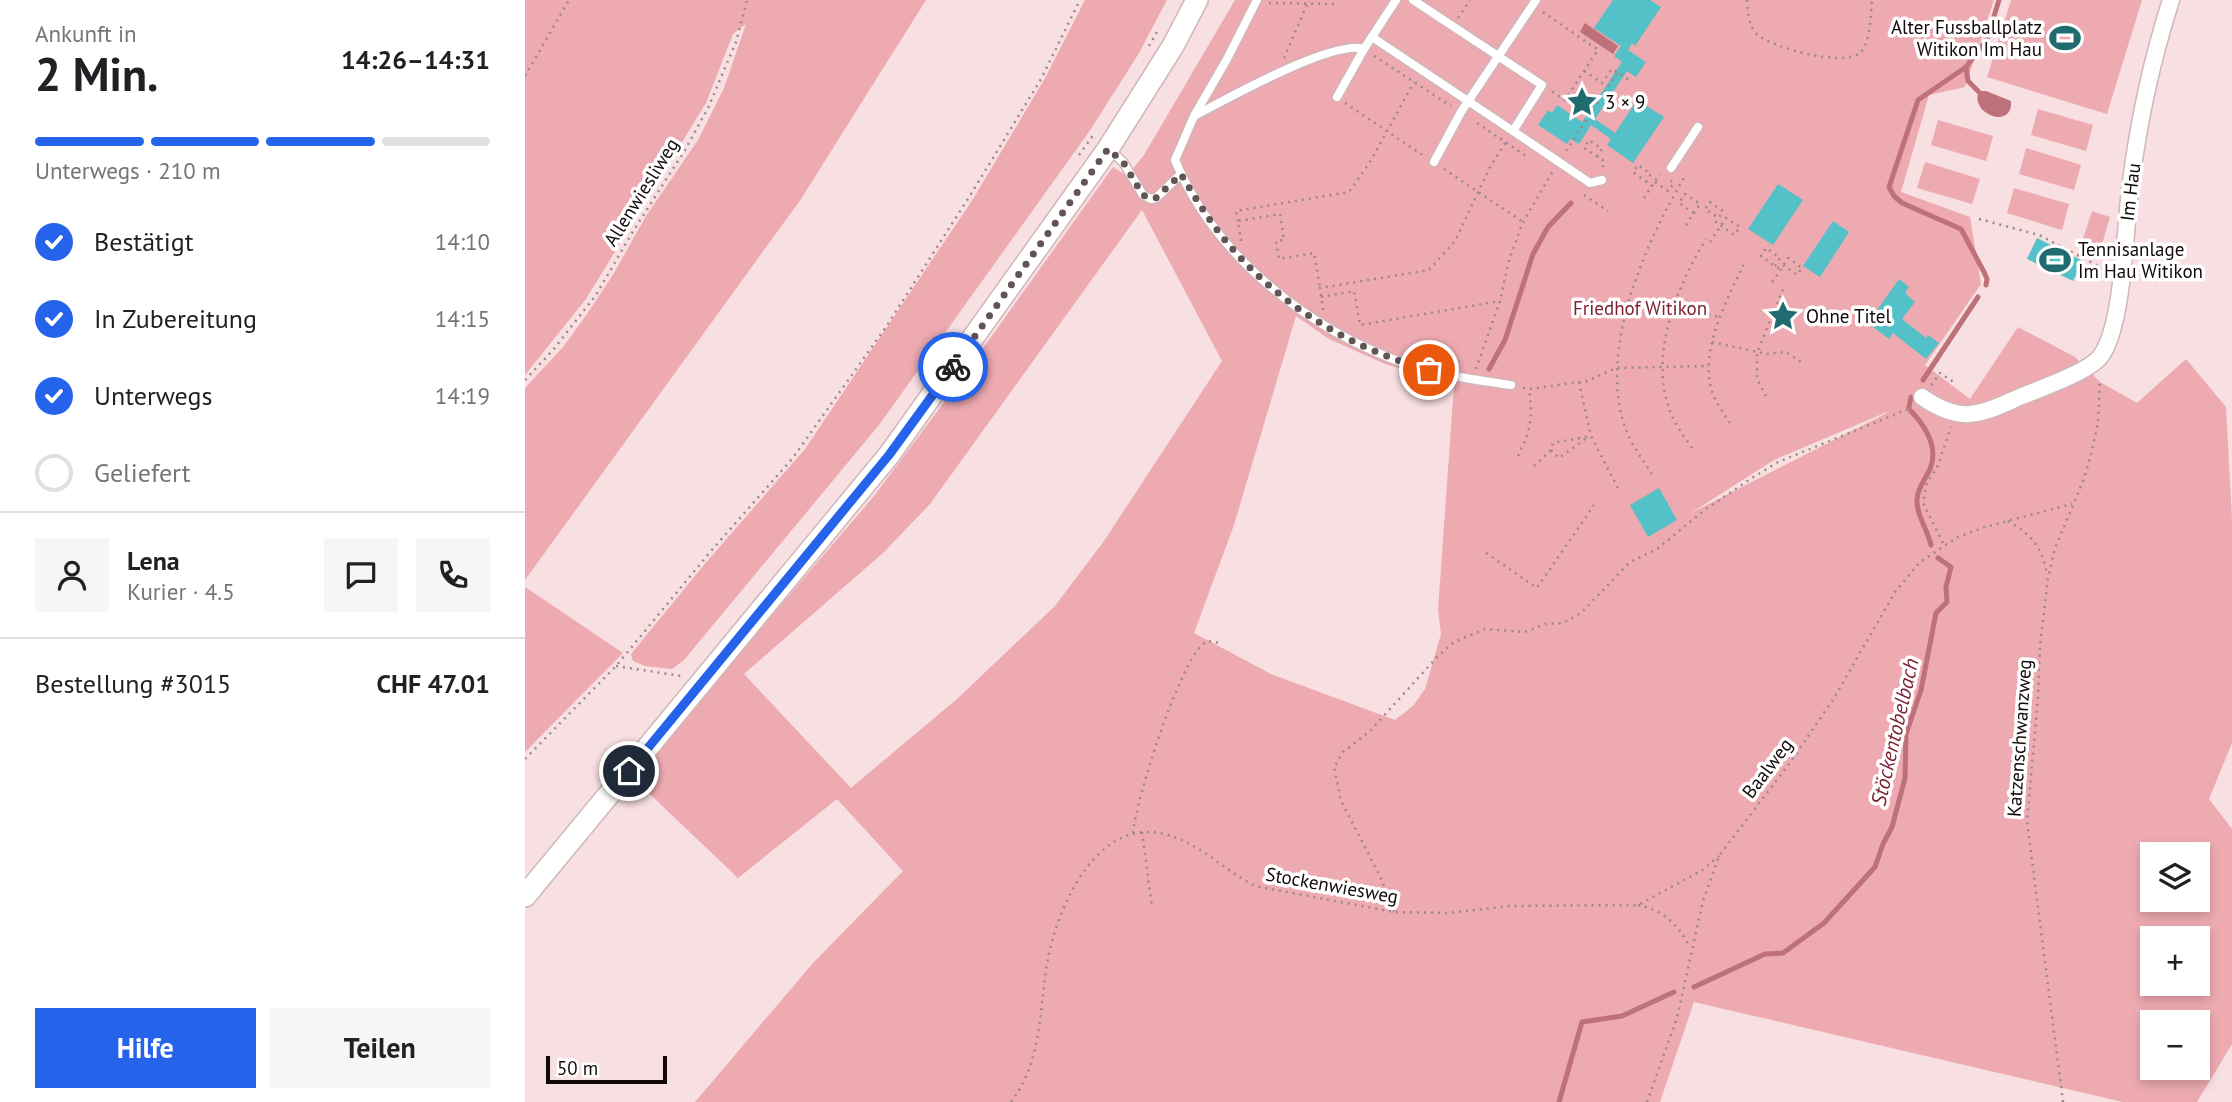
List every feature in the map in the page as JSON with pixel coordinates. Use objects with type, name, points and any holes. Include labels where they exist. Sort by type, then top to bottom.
[{"type":"main road","points":[[525,896],[889,455],[1108,149],[1173,46],[1197,0]]},
{"type":"street","name":"Im Hau","points":[[1956,414],[1977,415],[1994,409],[2088,367],[2106,348],[2115,324],[2131,181],[2143,105],[2171,0]]},
{"type":"street","points":[[1922,397],[1939,408],[1956,414]]},
{"type":"lane","points":[[1337,97],[1396,0]]},
{"type":"lane","points":[[1413,0],[1542,85],[1513,131]]},
{"type":"lane","points":[[1256,1],[1194,116],[1175,160],[1209,219],[1244,261],[1293,305],[1347,339],[1406,364],[1511,385]]},
{"type":"lane","points":[[1434,162],[1461,112],[1535,3]]},
{"type":"lane","points":[[1372,37],[1590,183],[1602,180]]},
{"type":"lane","points":[[1194,116],[1276,73],[1315,58],[1356,47],[1364,49]]},
{"type":"lane","points":[[1671,167],[1698,127]]},
{"type":"lane","points":[[1108,149],[1123,162],[1143,195],[1151,199],[1156,198],[1181,174]]},
{"type":"path","points":[[525,76],[569,0]]},
{"type":"path","name":"Allenwiesliweg","points":[[525,380],[553,350],[596,295],[685,150],[713,97],[736,42],[747,0]]},
{"type":"path","points":[[525,759],[616,666],[711,551],[792,460],[886,327],[971,194],[1041,79],[1080,0]]},
{"type":"path","points":[[1453,26],[1470,0]]},
{"type":"path","points":[[1747,0],[1750,22],[1758,36],[1797,52],[1827,58],[1853,57],[1861,52],[1869,27],[1872,0]]},
{"type":"path","points":[[1256,1],[1338,4]]},
{"type":"path","points":[[1276,73],[1308,2]]},
{"type":"path","points":[[1535,3],[1598,50],[1565,100],[1542,85]]},
{"type":"path","points":[[1147,50],[1160,28]]},
{"type":"path","points":[[1364,49],[1529,158]]},
{"type":"path","points":[[1584,71],[1602,83],[1612,69],[1629,80]]},
{"type":"path","points":[[1244,261],[1236,211],[1349,192],[1370,162],[1422,70]]},
{"type":"path","points":[[1572,143],[1617,73]]},
{"type":"path","points":[[1076,159],[1100,125]]},
{"type":"path","points":[[1320,288],[1429,270],[1443,257],[1460,233],[1490,167],[1513,131]]},
{"type":"path","points":[[1597,157],[1602,149],[1589,140],[1584,148],[1597,157],[1604,161],[1602,180]]},
{"type":"path","points":[[1473,379],[1500,302],[1509,260],[1523,222],[1559,162]]},
{"type":"path","points":[[1644,198],[1654,184],[1660,174],[1674,183],[1668,191],[1654,184],[1646,182],[1633,172],[1638,165],[1651,174],[1646,182]]},
{"type":"path","points":[[1652,474],[1625,427],[1618,398],[1616,368],[1622,329],[1644,257],[1664,211],[1684,178]]},
{"type":"path","points":[[1574,188],[1608,211]]},
{"type":"path","points":[[1686,225],[1694,213],[1700,204],[1685,194],[1679,203],[1694,213]]},
{"type":"path","points":[[1710,242],[1721,226],[1726,218],[1740,227],[1734,235],[1721,226],[1716,222],[1719,218],[1723,211],[1710,202],[1705,209],[1719,218]]},
{"type":"path","points":[[1238,221],[1280,214],[1284,240],[1276,241],[1279,259],[1314,253],[1326,327]]},
{"type":"path","points":[[1979,219],[2039,236],[2120,278]]},
{"type":"path","points":[[1692,448],[1671,414],[1663,367],[1675,304],[1695,257],[1706,239]]},
{"type":"path","points":[[1772,282],[1782,268],[1789,258],[1802,268],[1797,275],[1782,268],[1775,266],[1761,256],[1766,248],[1780,258],[1775,266]]},
{"type":"path","points":[[1730,423],[1710,386],[1709,366],[1712,342],[1744,264]]},
{"type":"path","points":[[1766,396],[1757,379],[1758,353],[1783,289]]},
{"type":"path","points":[[1321,297],[1354,291],[1360,325],[1500,302]]},
{"type":"path","points":[[1675,304],[1721,318]]},
{"type":"path","points":[[1712,342],[1767,355],[1786,352],[1801,362]]},
{"type":"path","points":[[1511,385],[1529,389],[1587,381],[1616,368],[1709,366]]},
{"type":"path","points":[[1394,912],[1380,876],[1341,801],[1334,767],[1343,752],[1370,731],[1442,652],[1459,639],[1485,629],[1522,633],[1545,624],[1563,623],[1581,613],[1630,562],[1657,550],[1706,509],[1778,462],[1915,407],[1940,373],[1955,383]]},
{"type":"path","points":[[1579,382],[1591,436],[1620,492]]},
{"type":"path","name":"Katzenschwanzweg","points":[[2063,1102],[2027,821],[2040,645],[2048,578],[2055,548],[2084,480],[2091,454],[2098,423],[2100,382]]},
{"type":"path","points":[[1518,456],[1529,434],[1532,413],[1529,389]]},
{"type":"path","points":[[1944,544],[1923,503],[1927,482],[1937,468],[1956,414]]},
{"type":"path","points":[[1534,466],[1551,450],[1553,443],[1591,436]]},
{"type":"path","points":[[1551,450],[1559,458],[1591,436]]},
{"type":"path","name":"Baalweg","points":[[1647,1102],[1684,994],[1691,948],[1703,901],[1719,856],[1792,760],[1834,698],[1895,592],[1920,562],[1944,544],[1985,527],[2072,504]]},
{"type":"path","points":[[1486,553],[1537,588],[1594,505]]},
{"type":"path","points":[[2008,521],[2031,535],[2045,559],[2048,578]]},
{"type":"path","points":[[1133,833],[1146,778],[1179,684],[1199,646],[1209,640],[1220,643]]},
{"type":"path","points":[[616,666],[683,677],[699,687]]},
{"type":"path","points":[[1142,832],[1152,907]]},
{"type":"path","name":"Stockenwiesweg","points":[[1011,1102],[1021,1089],[1032,1063],[1040,1030],[1052,940],[1067,898],[1080,876],[1105,848],[1133,833],[1167,835],[1187,842],[1235,876],[1255,886],[1394,912],[1448,913],[1510,906],[1639,905],[1664,913],[1674,922],[1691,948]]},
{"type":"path","name":"Stockenwiesweg","points":[[1639,905],[1700,871],[1719,856]]},
{"type":"green space","points":[[525,0],[926,0],[801,199],[525,580],[525,388],[563,347],[587,314],[646,216],[698,140],[724,88],[746,24],[733,34],[706,103],[586,299],[525,375]]},
{"type":"green space","points":[[1085,0],[1167,0],[1139,53],[1091,129],[879,425],[684,660],[672,669],[645,666],[633,661],[631,654],[805,449],[973,199],[1044,80]]},
{"type":"green space","name":"Friedhof Witikon","points":[[1235,0],[1994,0],[1965,87],[1929,95],[1901,192],[1970,217],[1981,284],[1925,365],[1970,399],[2018,327],[2075,357],[2100,382],[2137,403],[2186,359],[2226,407],[2232,519],[2232,743],[2209,799],[2232,829],[2232,1044],[2197,1102],[2123,1102],[1694,1002],[1660,1102],[695,1102],[813,963],[903,871],[837,799],[738,878],[635,780],[874,496],[1113,167],[1127,176],[1144,155]],"holes":[[[1142,210],[1222,361],[1104,541],[1055,606],[957,699],[851,788],[744,674],[883,553],[930,504]],[[1296,316],[1329,339],[1385,364],[1454,385],[1438,610],[1441,634],[1425,689],[1413,706],[1395,720],[1271,674],[1194,633],[1234,525]],[[1887,413],[1691,513],[1774,460]]]},
{"type":"green space","name":"Alter Fussballplatz Witikon Im Hau","points":[[2011,0],[2142,0],[2107,114],[1987,77]]},
{"type":"green space","points":[[2038,109],[2093,125],[2086,151],[2031,135]]},
{"type":"green space","points":[[1938,120],[1993,136],[1986,161],[1931,145]]},
{"type":"green space","points":[[2026,148],[2081,165],[2074,190],[2019,174]]},
{"type":"green space","points":[[1925,162],[1980,179],[1972,204],[1917,188]]},
{"type":"green space","points":[[2014,188],[2069,204],[2062,230],[2007,213]]},
{"type":"green space","points":[[2092,211],[2110,217],[2100,251],[2081,245]]},
{"type":"green space","points":[[525,587],[623,653],[525,752]]},
{"type":"shaded area","points":[[1585,23],[1618,46],[1613,54],[1580,32]]},
{"type":"shaded area","points":[[1978,91],[1986,91],[2011,101],[2007,114],[1997,117],[1986,112],[1978,101]]},
{"type":"building","points":[[1613,0],[1650,0],[1661,7],[1635,46],[1632,43],[1628,50],[1646,62],[1636,77],[1627,71],[1595,119],[1615,133],[1637,100],[1664,117],[1633,163],[1607,145],[1611,139],[1591,125],[1579,144],[1570,139],[1567,144],[1538,125],[1548,110],[1552,113],[1557,105],[1582,122],[1622,62],[1614,56],[1621,46],[1594,28]]},
{"type":"building","points":[[1778,184],[1803,200],[1773,245],[1748,229]]},
{"type":"building","points":[[1833,221],[1849,232],[1820,277],[1803,266]]},
{"type":"building","name":"Tennisanlage Im Hau Witikon","points":[[2037,238],[2083,261],[2073,281],[2027,259]]},
{"type":"building","points":[[1899,279],[1909,287],[1905,293],[1915,302],[1902,319],[1926,338],[1928,335],[1939,343],[1926,359],[1893,333],[1889,339],[1868,323]]},
{"type":"building","points":[[1659,488],[1677,520],[1648,537],[1630,505]]},
{"type":"waterway","name":"Stöckentobelbach","points":[[1986,285],[1984,272],[1961,229],[1902,203],[1889,187],[1918,100],[1966,67],[1987,39],[1999,0]]},
{"type":"waterway","points":[[1966,67],[1968,81],[1978,91]]},
{"type":"waterway","points":[[1489,369],[1505,340],[1533,254],[1548,227],[1571,203]]},
{"type":"waterway","name":"Stöckentobelbach","points":[[1923,380],[1978,297]]},
{"type":"waterway","name":"Stöckentobelbach","points":[[1909,407],[1911,397]]},
{"type":"waterway","name":"Stöckentobelbach","points":[[1911,411],[1922,424],[1932,445],[1930,469],[1917,499],[1918,511],[1931,545]]},
{"type":"waterway","name":"Stöckentobelbach","points":[[1694,987],[1765,954],[1783,953],[1824,923],[1875,867],[1892,827],[1905,778],[1906,734],[1921,690],[1936,613],[1947,602],[1946,587],[1951,567],[1938,558]]},
{"type":"waterway","name":"Stöckentobelbach","points":[[1559,1102],[1582,1022],[1622,1016],[1674,992]]},
{"type":"way so far","points":[[953,367],[1108,149],[1123,162],[1143,195],[1151,199],[1156,198],[1181,174],[1229,245],[1267,284],[1293,305],[1347,339],[1406,364],[1429,370]]},
{"type":"place","name":"Alter Fussballplatz Witikon Im Hau","points":[[2065,38]]},
{"type":"place","name":"3 × 9","points":[[1582,102]]},
{"type":"place","name":"Tennisanlage Im Hau Witikon","points":[[2055,260]]},
{"type":"place","name":"Ohne Titel","points":[[1783,316]]},
{"type":"route","points":[[629,771],[889,455],[953,367]]}]
